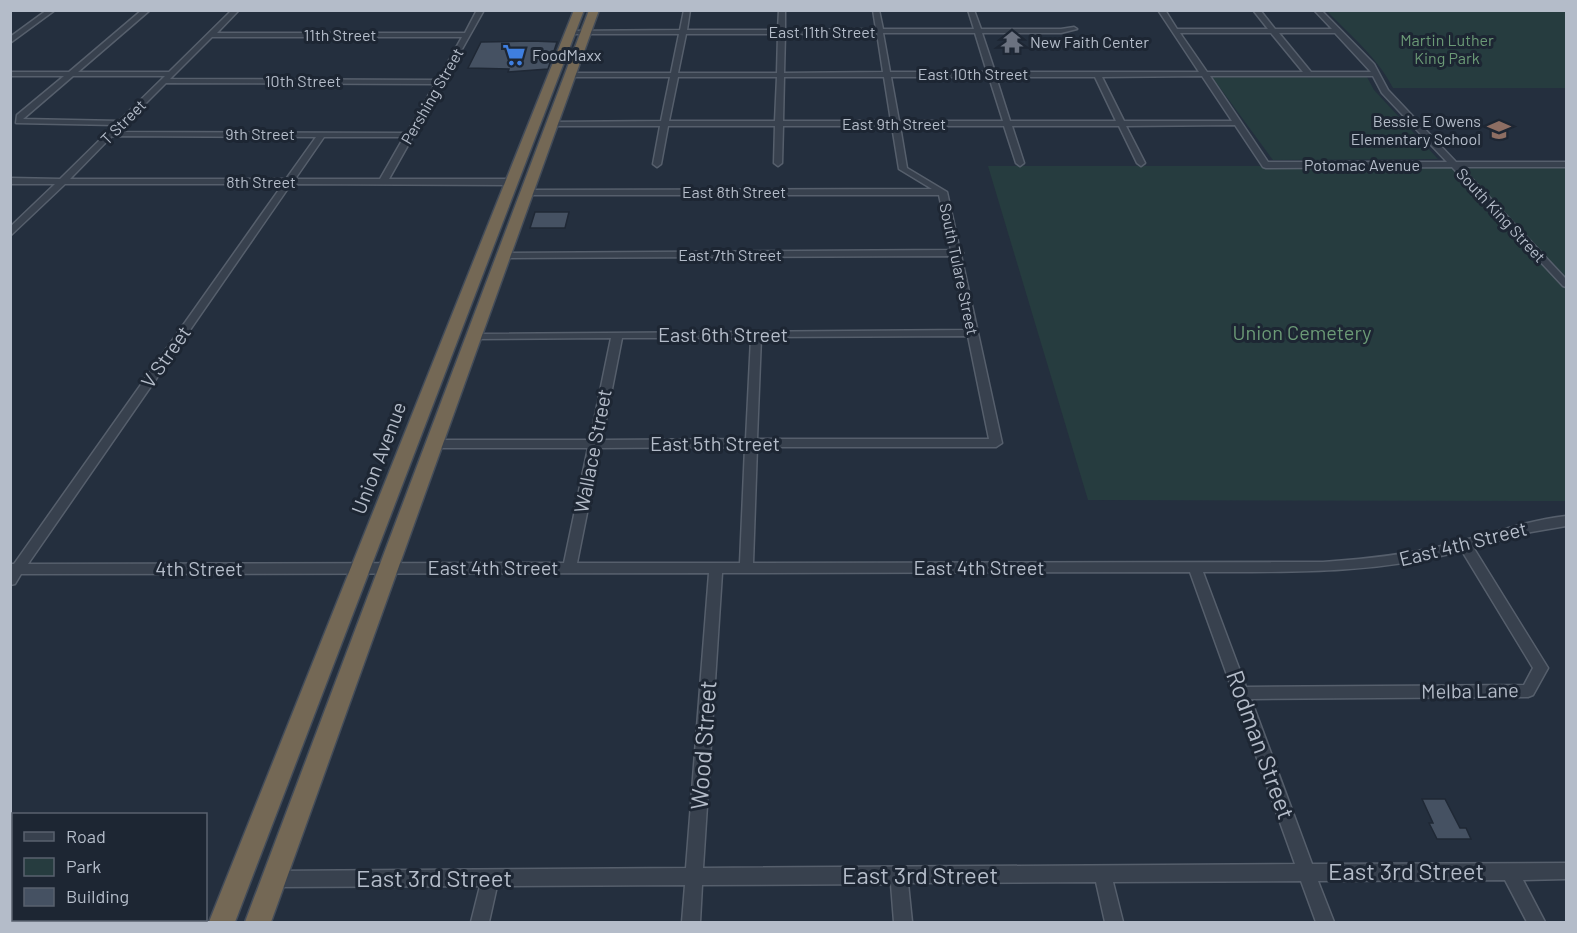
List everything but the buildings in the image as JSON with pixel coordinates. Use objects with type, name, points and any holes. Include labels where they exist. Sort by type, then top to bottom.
[{"type":"highway","name":"Union Avenue","points":[[258,922],[514,226],[519,188],[552,124],[570,75],[578,32],[579,10]]},
{"type":"highway","name":"Union Avenue","points":[[222,922],[360,570],[519,188],[578,32],[594,10]]},
{"type":"street","points":[[10,41],[52,10]]},
{"type":"street","points":[[122,123],[19,121],[20,117],[147,10]]},
{"type":"street","name":"T Street","points":[[10,233],[236,10]]},
{"type":"street","name":"Pershing Street","points":[[383,182],[481,10]]},
{"type":"street","points":[[657,164],[687,10]]},
{"type":"street","points":[[778,163],[782,10]]},
{"type":"street","name":"South Tulare Street","points":[[876,10],[893,123],[903,169],[943,192],[958,254],[996,443]]},
{"type":"street","points":[[971,10],[1020,163]]},
{"type":"street","points":[[1161,10],[1236,123]]},
{"type":"street","points":[[1256,10],[1309,74]]},
{"type":"street","name":"South King Street","points":[[1317,10],[1377,74],[1385,91],[1566,284]]},
{"type":"street","name":"East 11th Street","points":[[578,32],[978,32],[1074,29]]},
{"type":"street","points":[[1174,31],[1337,31]]},
{"type":"street","name":"11th Street","points":[[212,35],[468,35]]},
{"type":"street","name":"10th Street","points":[[10,74],[441,82]]},
{"type":"street","points":[[1097,74],[1141,163]]},
{"type":"street","name":"East 10th Street","points":[[570,75],[1377,74]]},
{"type":"street","name":"Potomac Avenue","points":[[1236,123],[1266,165],[1566,164]]},
{"type":"street","name":"East 9th Street","points":[[552,124],[1236,123]]},
{"type":"street","name":"9th Street","points":[[111,134],[410,135]]},
{"type":"street","name":"V Street","points":[[13,573],[322,134]]},
{"type":"street","name":"8th Street","points":[[10,181],[383,182],[519,188]]},
{"type":"street","name":"East 8th Street","points":[[519,188],[943,192]]},
{"type":"street","name":"East 7th Street","points":[[503,256],[958,254]]},
{"type":"street","name":"East 6th Street","points":[[473,336],[973,333]]},
{"type":"street","points":[[746,568],[756,335]]},
{"type":"street","name":"Wallace Street","points":[[570,567],[617,336]]},
{"type":"street","name":"East 5th Street","points":[[434,444],[996,443]]},
{"type":"street","name":"East 4th Street","points":[[387,570],[570,567],[1196,568],[1360,565],[1429,554],[1500,534],[1566,521]]},
{"type":"street","name":"Melba Lane","points":[[1241,693],[1528,691],[1541,668],[1465,545]]},
{"type":"street","name":"Wood Street","points":[[691,922],[716,567]]},
{"type":"street","name":"Rodman Street","points":[[1196,568],[1324,922]]},
{"type":"street","name":"4th Street","points":[[13,573],[387,570]]},
{"type":"street","name":"East 3rd Street","points":[[273,879],[1566,871]]},
{"type":"street","points":[[1510,872],[1536,922]]},
{"type":"street","points":[[1103,874],[1114,922]]},
{"type":"street","points":[[899,876],[903,922]]},
{"type":"street","points":[[480,922],[489,879]]},
{"type":"green space","name":"Martin Luther King Park","points":[[1327,11],[1566,11],[1566,88],[1393,88],[1372,57]]},
{"type":"green space","points":[[1212,77],[1367,77],[1374,90],[1438,159],[1273,160]]},
{"type":"green space","name":"Union Cemetery","points":[[988,166],[1566,166],[1566,501],[1088,500]]},
{"type":"place","name":"New Faith Center","points":[[1012,42]]},
{"type":"place","name":"FoodMaxx","points":[[514,55]]},
{"type":"place","name":"Bessie E Owens Elementary School","points":[[1499,130]]}]
